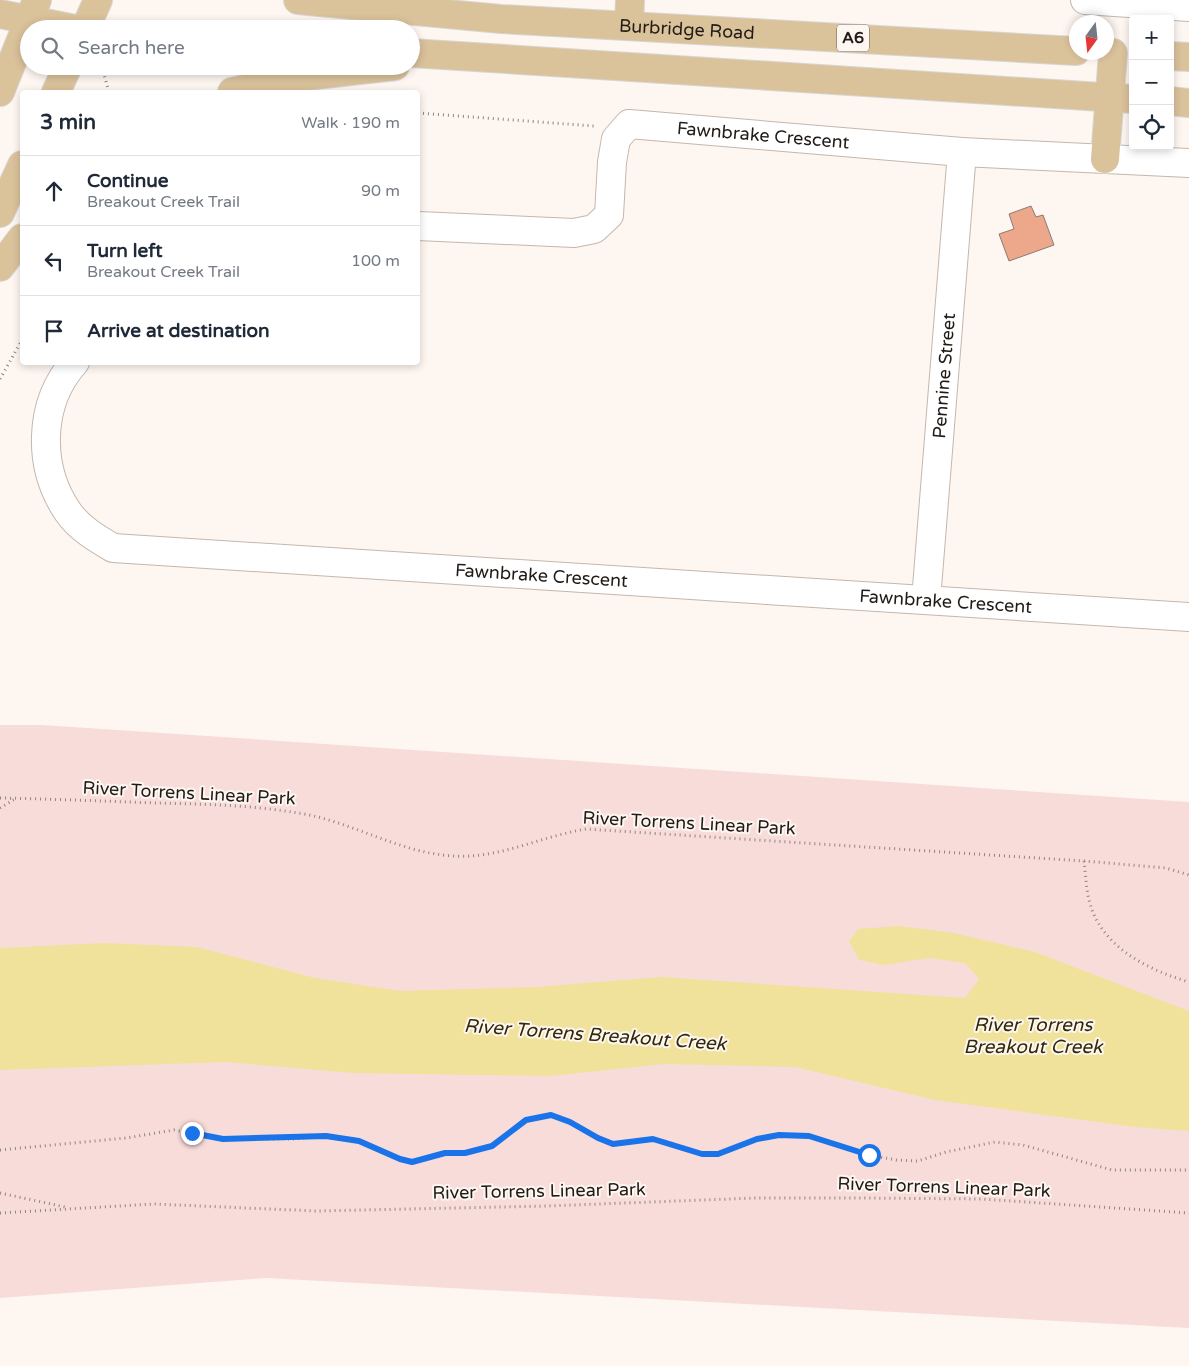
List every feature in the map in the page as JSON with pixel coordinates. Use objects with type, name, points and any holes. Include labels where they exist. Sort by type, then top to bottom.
[{"type":"main road","points":[[89,20],[98,0]]},
{"type":"main road","name":"Burbridge Road","points":[[298,0],[355,3],[501,19],[629,13],[1069,50]]},
{"type":"main road","points":[[0,14],[33,10],[55,20]]},
{"type":"main road","points":[[0,92],[20,42]]},
{"type":"main road","points":[[1105,159],[1121,98],[1116,53]]},
{"type":"main road","points":[[420,56],[1121,98]]},
{"type":"main road","points":[[1174,56],[1189,56]]},
{"type":"main road","points":[[57,90],[64,75]]},
{"type":"main road","points":[[241,90],[298,77],[316,75]]},
{"type":"main road","points":[[1174,101],[1189,102]]},
{"type":"main road","points":[[0,213],[20,169]]},
{"type":"main road","points":[[0,267],[20,241]]},
{"type":"street","points":[[1085,0],[1189,7]]},
{"type":"street","name":"Fawnbrake Crescent","points":[[420,226],[574,232],[594,228],[608,216],[612,162],[616,139],[630,124],[962,152],[1189,163]]},
{"type":"street","name":"Pennine Street","points":[[926,600],[962,152]]},
{"type":"street","name":"Fawnbrake Crescent","points":[[72,365],[54,394],[46,428],[46,459],[55,489],[69,513],[91,535],[112,548],[1189,616]]},
{"type":"path","points":[[104,75],[108,90]]},
{"type":"path","points":[[420,113],[594,126]]},
{"type":"path","points":[[0,378],[20,343]]},
{"type":"path","name":"River Torrens Linear Park","points":[[0,798],[206,804],[280,810],[301,813],[395,846],[454,856],[481,855],[561,833],[586,829],[1084,861],[1166,868],[1189,875]]},
{"type":"path","points":[[0,808],[15,798]]},
{"type":"path","points":[[1084,861],[1091,907],[1104,933],[1114,944],[1134,958],[1169,976],[1189,982]]},
{"type":"path","points":[[0,1150],[126,1138],[174,1130],[223,1139],[326,1136],[359,1141],[400,1159],[412,1162],[445,1153],[465,1153],[492,1146],[526,1120],[551,1115],[570,1122],[613,1144],[653,1139],[702,1154],[718,1154],[757,1139],[779,1135],[809,1136],[869,1155],[896,1160],[918,1161],[975,1145],[995,1142],[1023,1145],[1112,1170],[1189,1170]]},
{"type":"path","name":"River Torrens Linear Park","points":[[0,1193],[69,1208]]},
{"type":"path","name":"River Torrens Linear Park","points":[[0,1214],[69,1208],[154,1204],[316,1211],[547,1206],[755,1198],[982,1199],[1189,1213]]},
{"type":"shaded area","points":[[0,725],[42,725],[1189,802],[1189,1328],[266,1278],[0,1298]]},
{"type":"water","name":"River Torrens Breakout Creek","points":[[899,926],[954,933],[1035,952],[1189,1011],[1189,1131],[1135,1127],[935,1100],[795,1067],[664,1064],[550,1076],[354,1073],[226,1062],[0,1070],[0,948],[104,943],[197,947],[315,978],[401,991],[537,987],[661,977],[965,998],[979,979],[965,963],[929,958],[885,965],[859,960],[849,941],[858,929]]},
{"type":"building","points":[[1031,206],[1036,217],[1043,215],[1054,245],[1009,261],[999,234],[1014,229],[1009,214]]},
{"type":"route","points":[[192,1133],[223,1139],[255,1140],[326,1136],[359,1141],[381,1149],[400,1159],[412,1162],[445,1153],[465,1153],[492,1146],[526,1120],[551,1115],[570,1122],[613,1144],[653,1139],[702,1154],[718,1154],[757,1139],[779,1135],[809,1136],[840,1144],[869,1155]]}]
